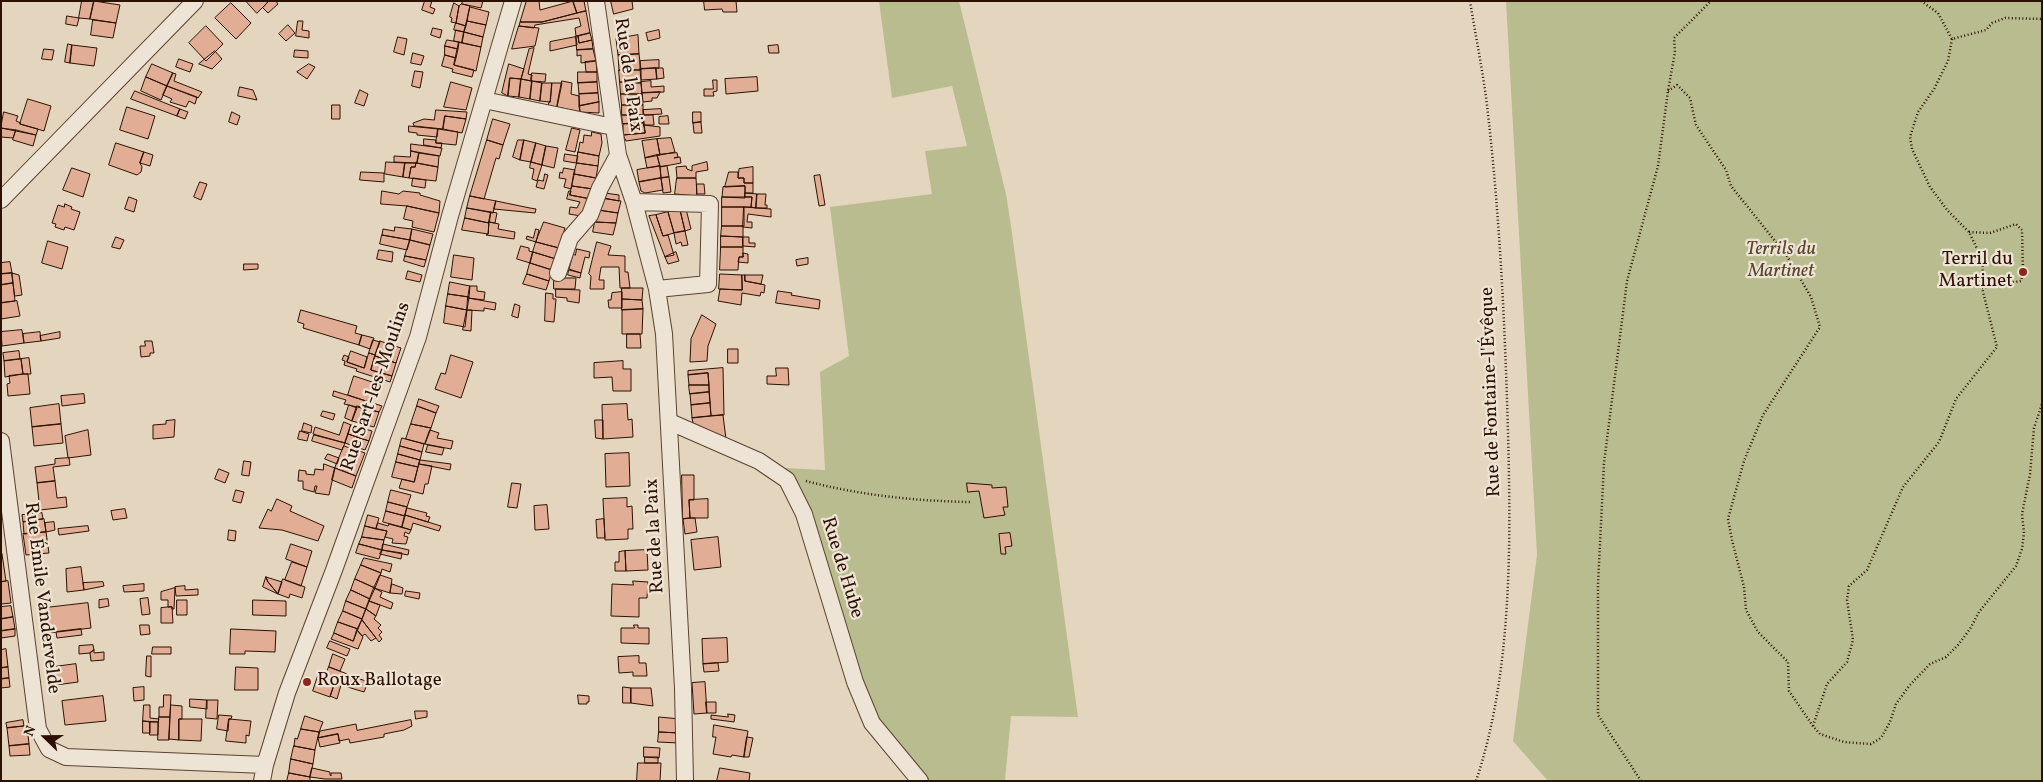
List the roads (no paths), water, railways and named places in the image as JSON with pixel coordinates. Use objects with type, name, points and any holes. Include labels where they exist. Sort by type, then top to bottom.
[{"type":"street","points":[[1,200],[195,1]]},
{"type":"street","name":"Rue de la Paix","points":[[596,1],[618,155],[634,202],[657,289],[664,334],[683,688],[685,781]]},
{"type":"street","name":"Rue Sart-les-Moulins","points":[[263,773],[287,693],[334,570],[418,338],[509,3]]},
{"type":"street","points":[[484,100],[613,127]]},
{"type":"street","name":"Rue de la Paix","points":[[558,273],[570,238],[590,215],[600,188],[618,155]]},
{"type":"street","points":[[634,202],[710,204],[708,284],[657,289]]},
{"type":"street","name":"Rue de Hube","points":[[670,422],[759,461],[787,480],[804,514],[855,682],[872,723],[920,781]]},
{"type":"street","name":"Rue Émile Vandervelde","points":[[1,441],[38,729],[48,749],[66,757],[263,773]]},
{"type":"place","name":"Terril du Martinet","points":[[2023,272]]},
{"type":"place","name":"Roux Ballotage","points":[[307,682]]},
{"type":"park label","name":"Terrils du Martinet","points":[[1781,262]]}]
